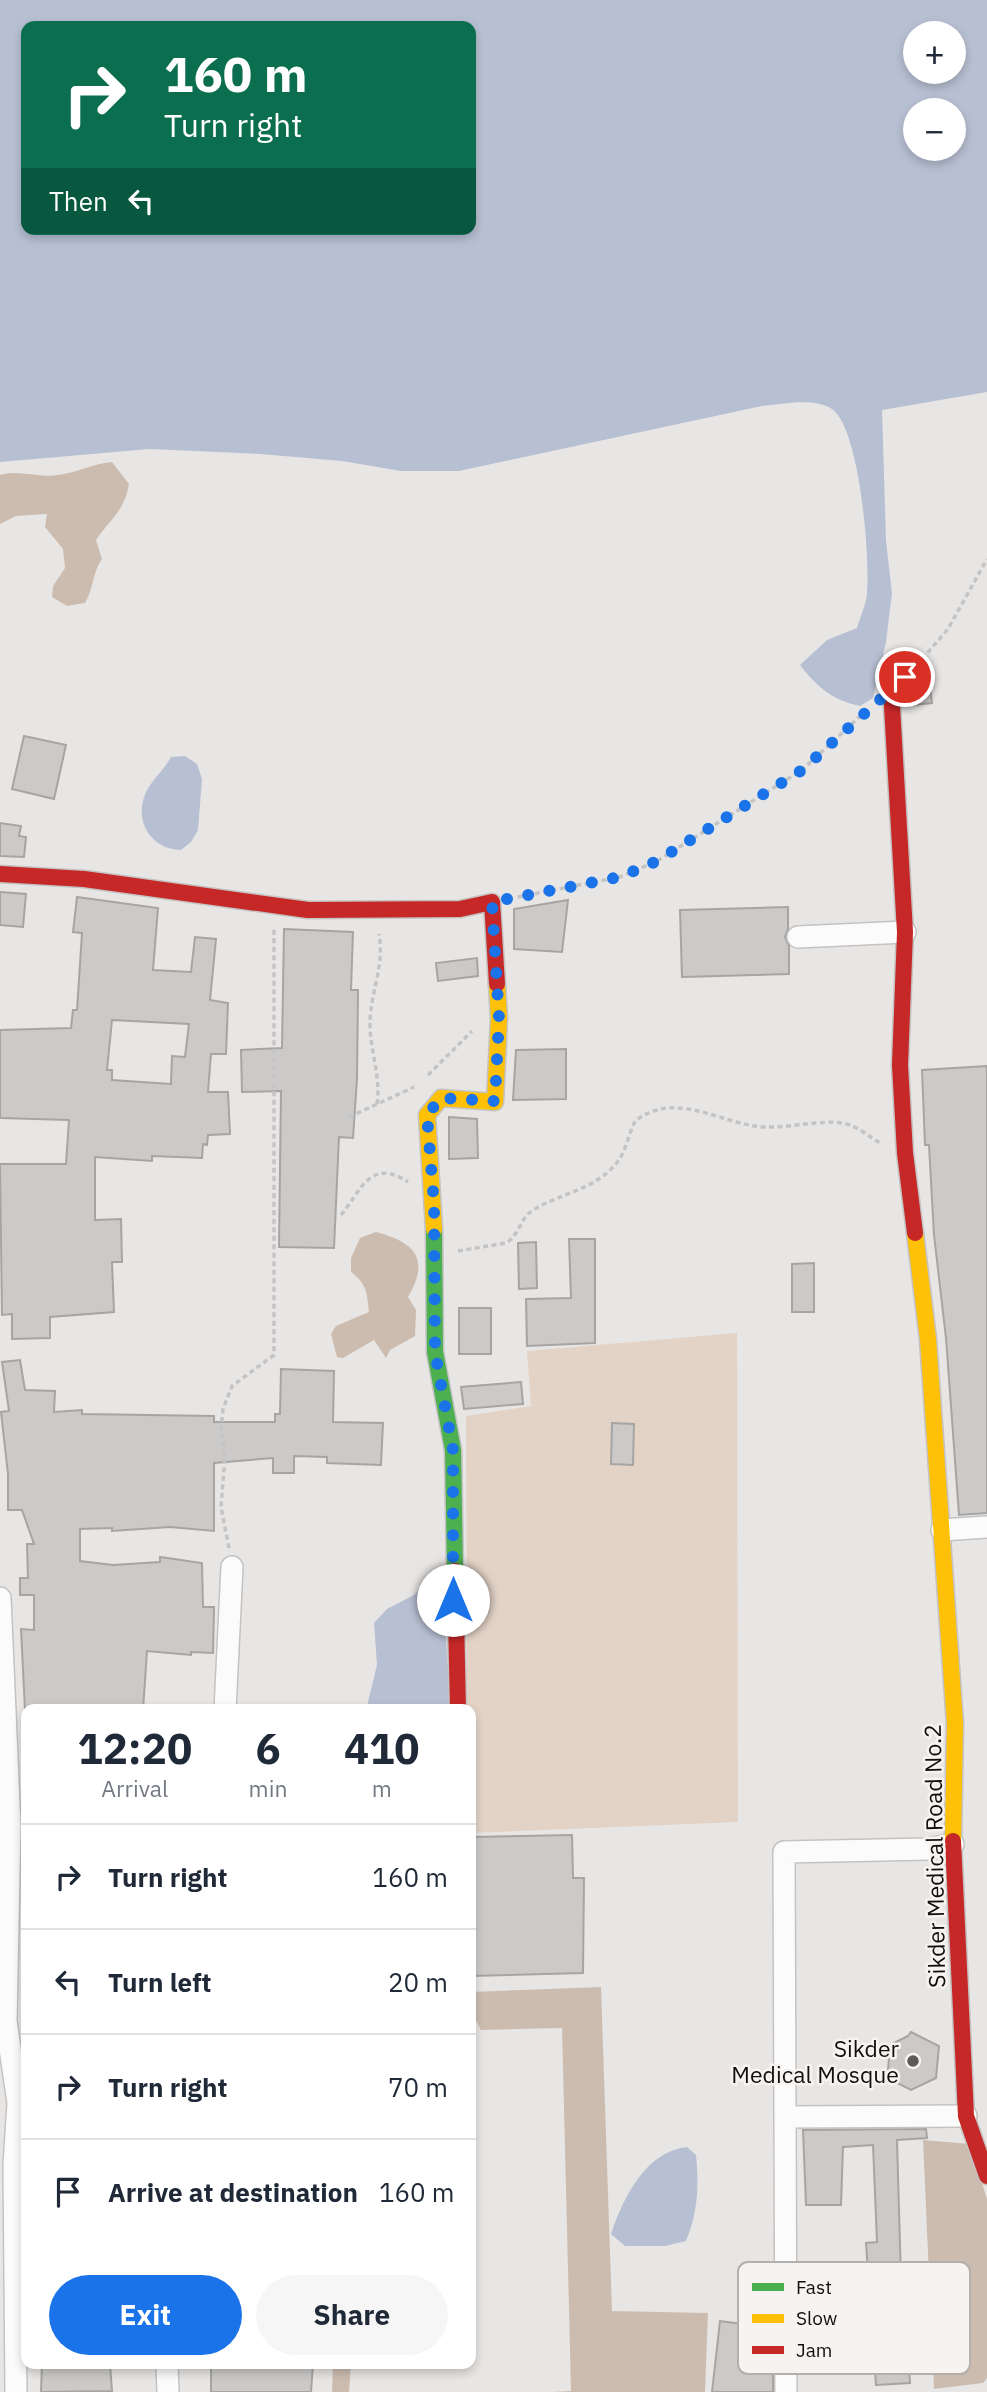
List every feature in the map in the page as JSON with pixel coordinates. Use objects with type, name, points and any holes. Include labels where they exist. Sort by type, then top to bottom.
[{"type":"street","name":"Sikder Medical Road No.2","points":[[891,690],[905,932],[900,1065],[905,1153],[928,1339],[955,1724],[953,1844],[966,2116],[987,2176]]},
{"type":"street","points":[[0,874],[84,879],[275,907],[374,911],[460,909],[492,902],[499,1018],[495,1101],[441,1098],[427,1115],[434,1255],[435,1352],[453,1450],[453,1600],[458,1704]]},
{"type":"street","points":[[798,937],[905,932]]},
{"type":"street","points":[[942,1530],[987,1527]]},
{"type":"street","points":[[225,1704],[232,1567]]},
{"type":"street","points":[[0,1598],[10,1826],[3,1992],[16,2019],[21,2089]]},
{"type":"street","points":[[786,2262],[784,1852],[928,1849],[953,1844]]},
{"type":"street","points":[[16,2392],[14,2165],[21,2111]]},
{"type":"street","points":[[785,2118],[966,2116]]},
{"type":"street","points":[[167,2369],[167,2392]]},
{"type":"street","points":[[786,2374],[786,2392]]},
{"type":"path","points":[[492,902],[620,877],[657,861],[802,770],[920,664],[948,629],[987,559]]},
{"type":"path","points":[[232,1567],[221,1507],[225,1456],[220,1430],[223,1409],[232,1386],[274,1355],[275,907]]},
{"type":"path","points":[[374,911],[382,961],[370,1026],[380,1085],[377,1104]]},
{"type":"path","points":[[426,1077],[471,1032],[499,1018]]},
{"type":"path","points":[[349,1117],[410,1091],[418,1084]]},
{"type":"path","points":[[434,1255],[512,1240],[521,1222],[533,1210],[586,1187],[609,1172],[620,1158],[635,1121],[660,1108],[681,1107],[739,1125],[792,1127],[841,1123],[905,1153]]},
{"type":"path","points":[[341,1215],[363,1181],[386,1172],[417,1189],[432,1214]]},
{"type":"shaded area","points":[[112,462],[129,484],[127,494],[96,540],[102,559],[85,603],[67,606],[52,597],[53,586],[65,568],[63,549],[45,527],[47,514],[16,516],[0,524],[0,475],[57,475]]},
{"type":"shaded area","points":[[376,1232],[409,1247],[418,1262],[415,1283],[408,1297],[416,1310],[415,1336],[390,1350],[386,1358],[374,1340],[343,1358],[337,1357],[331,1334],[336,1326],[369,1312],[365,1289],[351,1272],[351,1258],[360,1238]]},
{"type":"shaded area","points":[[737,1333],[738,1822],[476,1833],[476,1704],[467,1704],[466,1416],[531,1406],[527,1351]]},
{"type":"shaded area","points":[[601,1987],[612,2311],[708,2313],[705,2392],[551,2392],[571,2391],[562,2028],[481,2030],[476,2020],[476,1992]]},
{"type":"shaded area","points":[[923,2140],[970,2144],[987,2199],[987,2378],[983,2383],[934,2389],[933,2374],[970,2374],[970,2262],[928,2262]]},
{"type":"shaded area","points":[[333,2369],[351,2369],[349,2392],[332,2392]]},
{"type":"water","points":[[0,0],[987,0],[987,392],[882,410],[886,541],[892,593],[886,642],[873,698],[860,706],[841,700],[826,692],[800,665],[827,640],[857,628],[867,596],[865,524],[856,466],[842,421],[825,405],[798,402],[762,406],[459,471],[401,471],[342,461],[149,449],[0,462]]},
{"type":"water","points":[[185,756],[197,764],[202,779],[198,830],[191,842],[181,850],[161,845],[153,839],[143,823],[142,813],[146,792],[151,783],[171,757]]},
{"type":"water","points":[[441,1568],[451,1704],[367,1704],[377,1665],[374,1623],[387,1609],[414,1595]]},
{"type":"water","points":[[687,2147],[696,2155],[697,2188],[693,2220],[686,2241],[665,2246],[625,2246],[611,2234],[622,2206],[638,2178],[660,2157],[672,2150]]},
{"type":"building","points":[[929,678],[932,703],[914,705],[911,680]]},
{"type":"building","points":[[24,736],[66,745],[54,799],[12,789]]},
{"type":"building","points":[[0,823],[21,826],[19,836],[26,837],[24,857],[0,856]]},
{"type":"building","points":[[0,892],[26,894],[23,927],[0,925]]},
{"type":"building","points":[[77,897],[158,908],[153,970],[191,972],[195,937],[216,939],[210,1000],[228,1003],[226,1054],[211,1054],[208,1092],[228,1092],[230,1134],[208,1135],[207,1145],[203,1144],[202,1158],[152,1156],[152,1161],[95,1157],[95,1220],[121,1219],[122,1262],[112,1262],[114,1312],[50,1317],[50,1338],[12,1339],[12,1314],[2,1315],[0,1164],[66,1164],[69,1120],[0,1118],[0,1030],[71,1028],[73,1010],[77,1010],[82,933],[73,932]],"holes":[[[112,1020],[189,1024],[185,1057],[172,1056],[171,1084],[112,1080],[112,1070],[107,1070]]]},
{"type":"building","points":[[568,900],[562,952],[514,949],[514,909]]},
{"type":"building","points":[[788,907],[788,929],[785,937],[789,946],[789,974],[682,977],[680,910]]},
{"type":"building","points":[[284,929],[353,932],[351,990],[358,990],[357,1079],[353,1138],[339,1137],[334,1248],[279,1247],[281,1091],[242,1092],[241,1050],[282,1048]]},
{"type":"building","points":[[477,958],[478,976],[438,981],[436,963]]},
{"type":"building","points":[[566,1049],[566,1099],[513,1100],[516,1050]]},
{"type":"building","points":[[987,1066],[987,1513],[959,1515],[946,1338],[934,1235],[929,1145],[925,1145],[922,1070]]},
{"type":"building","points":[[449,1117],[477,1119],[478,1158],[449,1159]]},
{"type":"building","points":[[569,1239],[595,1239],[595,1343],[527,1346],[526,1299],[571,1298]]},
{"type":"building","points":[[536,1242],[537,1288],[519,1289],[518,1243]]},
{"type":"building","points":[[814,1263],[814,1312],[792,1312],[792,1264]]},
{"type":"building","points":[[459,1308],[491,1308],[491,1354],[459,1354]]},
{"type":"building","points":[[20,1360],[25,1390],[55,1391],[54,1412],[82,1410],[82,1414],[214,1416],[214,1422],[275,1422],[275,1414],[280,1414],[281,1369],[334,1371],[333,1422],[383,1423],[381,1465],[327,1463],[327,1457],[294,1456],[294,1473],[273,1473],[273,1458],[214,1463],[214,1531],[170,1527],[112,1531],[112,1528],[80,1529],[80,1561],[113,1565],[160,1562],[160,1557],[202,1563],[203,1607],[214,1607],[213,1653],[191,1652],[191,1655],[147,1651],[143,1704],[25,1704],[21,1629],[34,1630],[34,1595],[20,1595],[20,1578],[28,1578],[27,1544],[34,1544],[22,1510],[8,1510],[8,1474],[1,1412],[9,1411],[2,1362]]},
{"type":"building","points":[[521,1382],[523,1404],[464,1409],[461,1387]]},
{"type":"building","points":[[612,1423],[634,1424],[633,1465],[611,1464]]},
{"type":"building","points":[[572,1835],[573,1878],[584,1878],[583,1973],[476,1976],[476,1837]]},
{"type":"building","name":"Sikder Medical Mosque","points":[[911,2032],[939,2046],[936,2078],[911,2090],[883,2076],[888,2070],[890,2045]]},
{"type":"building","points":[[926,2129],[927,2138],[897,2140],[900,2262],[867,2262],[866,2243],[877,2242],[873,2145],[843,2147],[841,2205],[806,2205],[803,2130]]},
{"type":"building","points":[[720,2321],[738,2323],[738,2374],[773,2374],[773,2392],[712,2392]]},
{"type":"building","points":[[42,2369],[110,2369],[112,2391],[41,2392]]},
{"type":"building","points":[[211,2369],[313,2369],[311,2392],[211,2392]]},
{"type":"building","points":[[875,2374],[909,2374],[910,2383],[876,2385]]},
{"type":"traffic: fast","points":[[434,1229],[435,1352],[453,1450],[455,1571]]},
{"type":"traffic: slow","points":[[434,1229],[427,1115],[441,1098],[495,1102],[499,1018],[497,984]]},
{"type":"traffic: slow","points":[[915,1233],[928,1339],[955,1724],[953,1841]]},
{"type":"traffic: jam","points":[[891,689],[905,932],[900,1065],[905,1153],[915,1233]]},
{"type":"traffic: jam","points":[[0,874],[84,879],[308,910],[460,909],[492,902],[497,984]]},
{"type":"traffic: jam","points":[[455,1571],[458,1704]]},
{"type":"traffic: jam","points":[[953,1841],[966,2116],[987,2176]]},
{"type":"place","name":"Sikder Medical Mosque","points":[[913,2061]]},
{"type":"route","points":[[453,1600],[453,1450],[435,1352],[434,1204],[427,1115],[441,1098],[495,1101],[499,1018],[492,902],[620,877],[657,861],[802,770],[905,677]]}]
